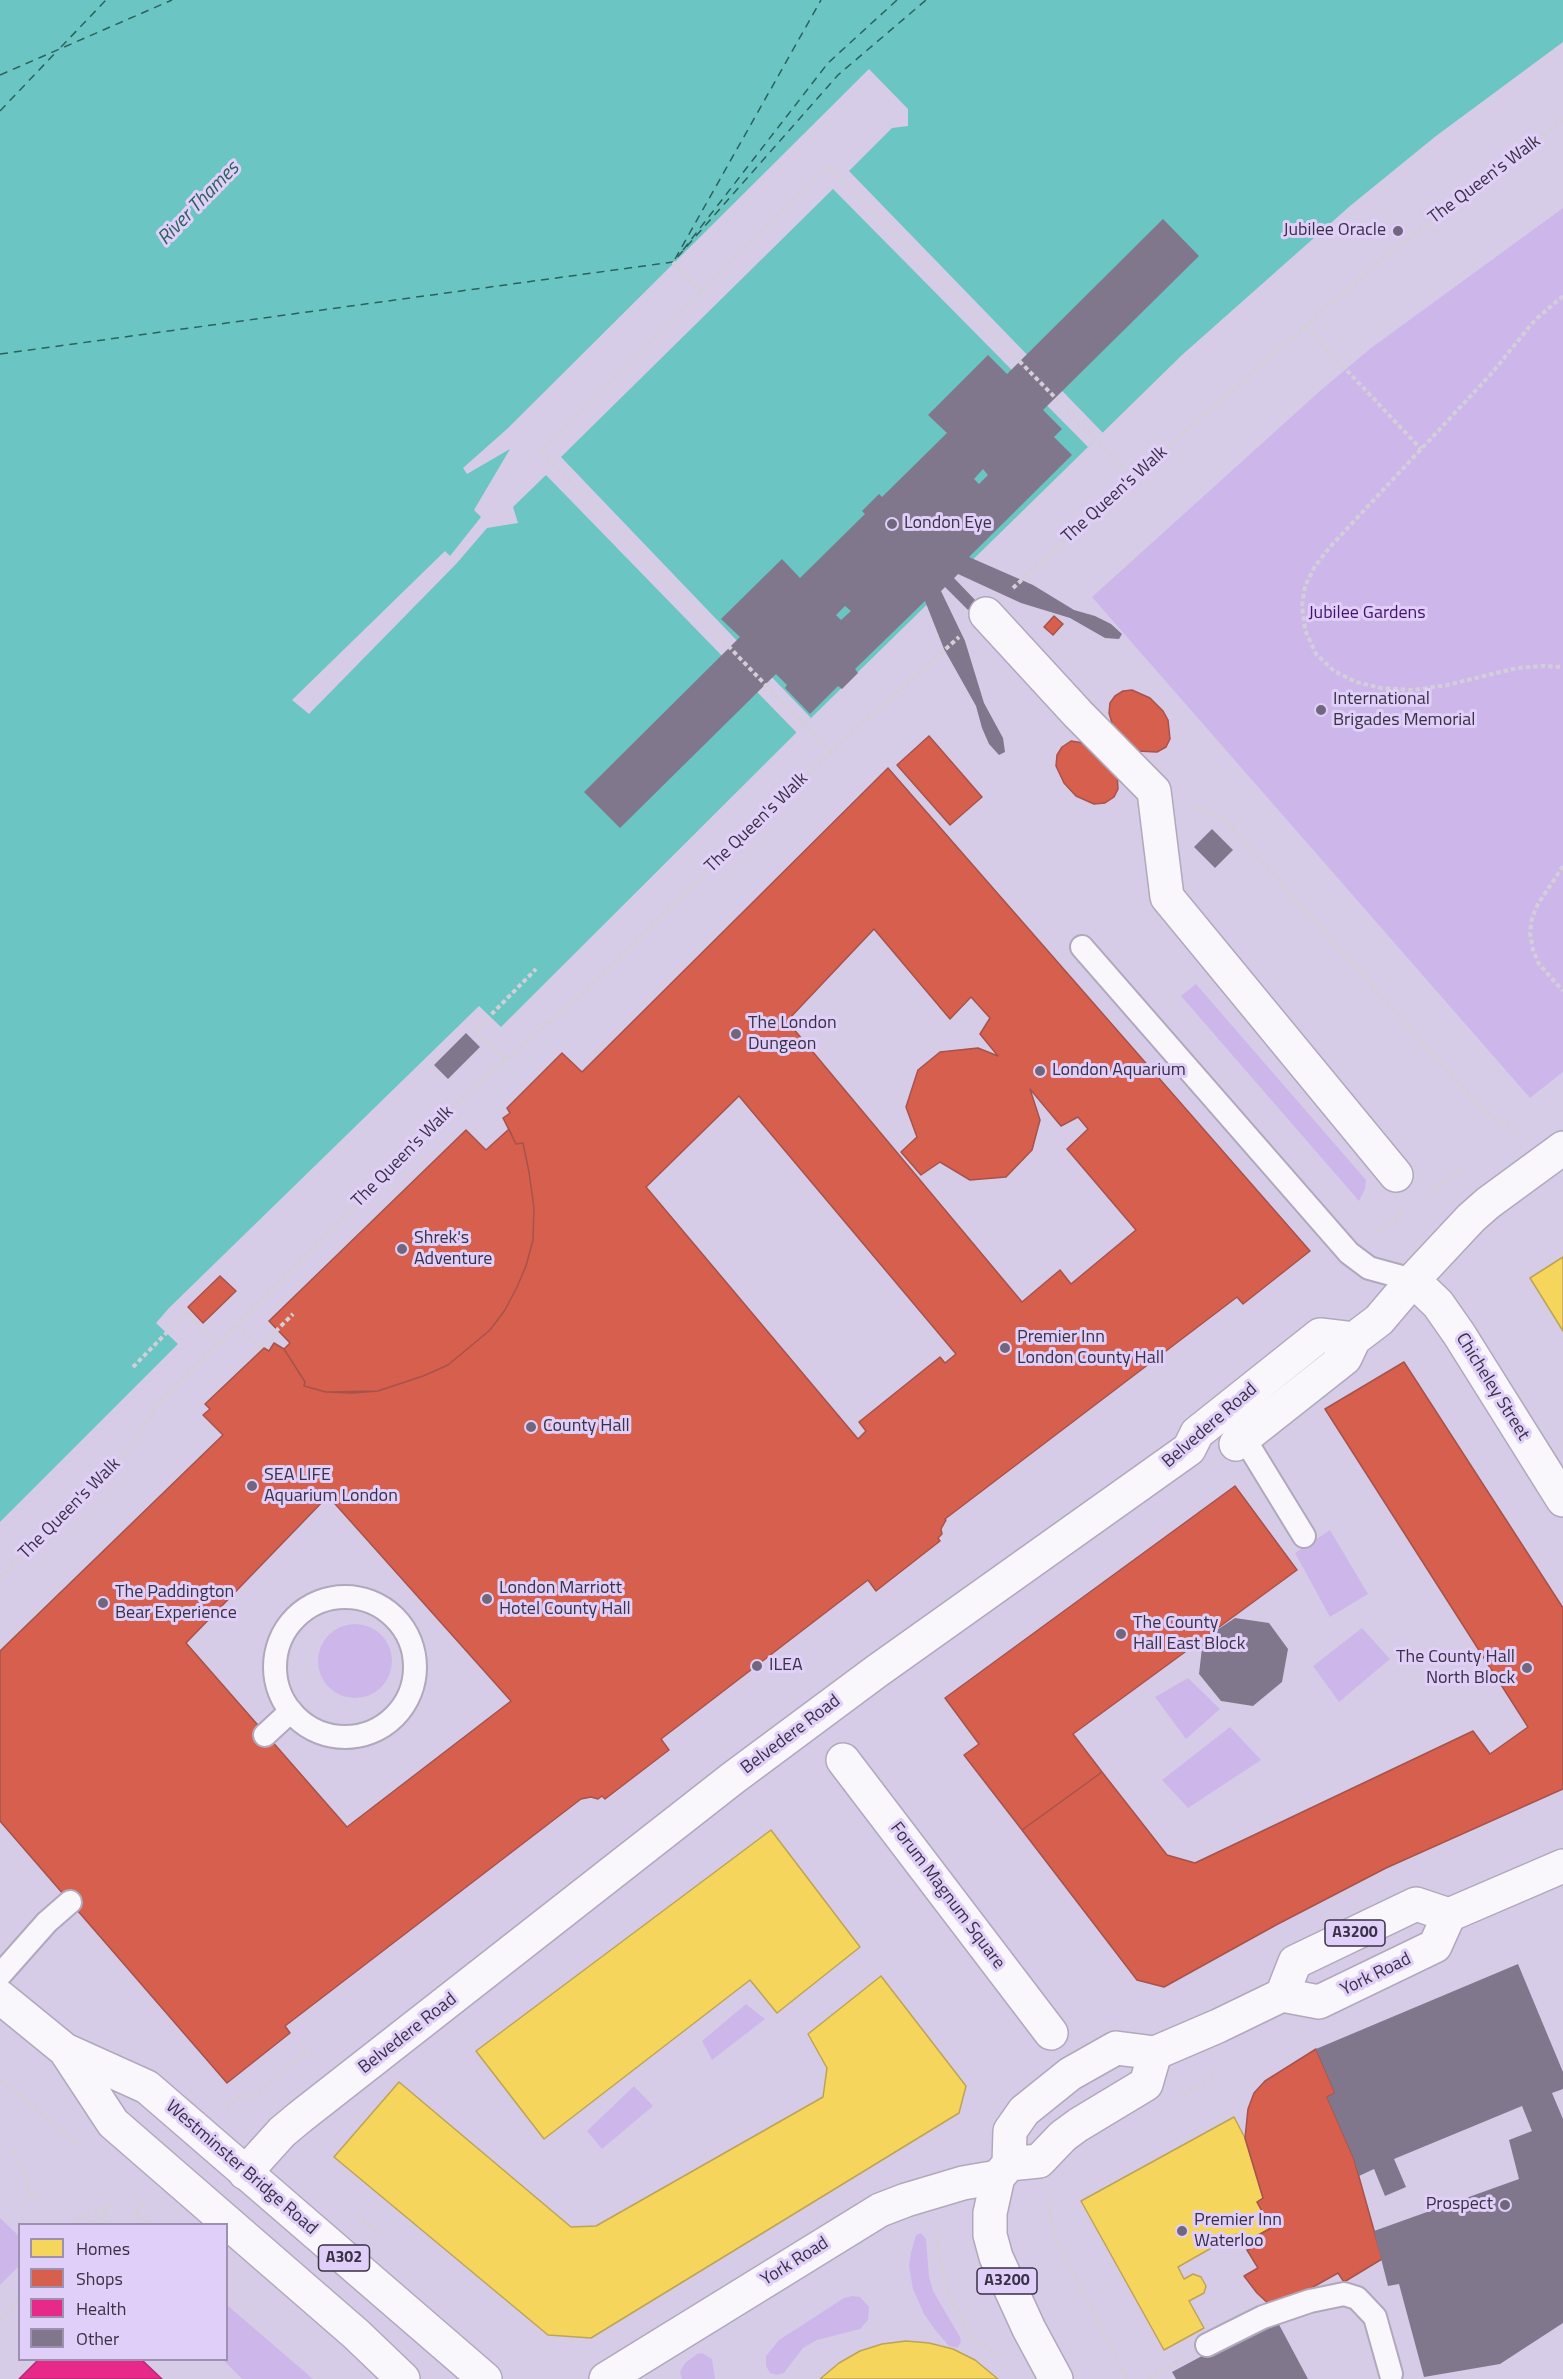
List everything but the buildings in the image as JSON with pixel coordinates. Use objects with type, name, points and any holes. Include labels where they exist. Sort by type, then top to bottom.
[{"type":"street","points":[[986,614],[1078,714],[1154,791],[1167,897],[1396,1175]]},
{"type":"street","name":"Belvedere Road","points":[[1240,1441],[1345,1358],[1354,1339],[1379,1320],[1471,1218],[1553,1154]]},
{"type":"street","name":"Chicheley Street","points":[[1413,1280],[1438,1304],[1459,1334],[1563,1500]]},
{"type":"street","name":"Belvedere Road","points":[[245,2173],[282,2132],[300,2117],[733,1778],[877,1671],[1189,1449],[1197,1433],[1320,1335],[1354,1339]]},
{"type":"street","name":"Forum Magnum Square","points":[[843,1760],[1051,2033]]},
{"type":"street","points":[[1449,1915],[1563,1866]]},
{"type":"street","name":"A3200","points":[[1282,1995],[1295,1962],[1406,1908],[1416,1904],[1449,1915]]},
{"type":"street","name":"York Road","points":[[1282,1995],[1319,2002],[1435,1946],[1449,1915]]},
{"type":"street","points":[[1155,2053],[1282,1995]]},
{"type":"street","name":"Westminster Bridge Road","points":[[0,1997],[65,2050],[147,2087],[484,2379]]},
{"type":"street","name":"A3200","points":[[1056,2379],[1029,2329],[996,2257],[990,2235],[990,2213],[1004,2170],[1010,2131],[1024,2111],[1070,2074],[1116,2048],[1155,2053]]},
{"type":"street","name":"Westminster Bridge Road","points":[[65,2050],[113,2123],[356,2334],[403,2379]]},
{"type":"street","name":"York Road","points":[[606,2379],[880,2210],[1004,2170],[1040,2161],[1071,2131],[1146,2084],[1155,2053]]},
{"type":"lane","points":[[1082,946],[1348,1253],[1369,1268],[1413,1280]]},
{"type":"lane","points":[[1240,1441],[1304,1536]]},
{"type":"lane","points":[[352,1597],[376,1603],[388,1610],[405,1628],[415,1651],[416,1676],[409,1699],[388,1724],[366,1735],[341,1738],[321,1734],[300,1721],[291,1711],[284,1701],[276,1678],[276,1654],[285,1631],[302,1611],[324,1600],[352,1597]]},
{"type":"lane","points":[[265,1735],[291,1711]]},
{"type":"lane","points":[[0,1975],[47,1922],[70,1902]]},
{"type":"lane","points":[[1207,2345],[1263,2317],[1310,2301],[1344,2294],[1357,2298],[1375,2317],[1391,2374]]},
{"type":"path","name":"The Queen's Walk","points":[[0,1578],[126,1453],[160,1402],[462,1098],[588,988],[830,752],[986,614],[1133,477],[1382,259],[1563,120]]},
{"type":"path","points":[[830,752],[541,452],[828,166],[1133,477]]},
{"type":"path","points":[[673,262],[700,292]]},
{"type":"path","points":[[1563,296],[1535,320],[1491,374],[1330,548],[1305,586],[1302,606],[1305,630],[1316,654],[1334,671],[1356,682],[1382,688],[1414,690],[1448,686],[1517,668],[1563,667]]},
{"type":"path","points":[[1306,327],[1421,449]]},
{"type":"path","points":[[1154,791],[1224,819],[1486,1114],[1506,1123],[1553,1154]]},
{"type":"path","points":[[1563,866],[1538,904],[1532,918],[1530,933],[1533,950],[1539,964],[1563,990]]},
{"type":"path","points":[[506,1060],[474,1032],[536,969]]},
{"type":"path","points":[[133,1367],[186,1313],[218,1344]]},
{"type":"path","points":[[237,1325],[261,1346],[293,1314]]},
{"type":"path","points":[[227,2107],[237,2097],[258,2095],[303,2052]]},
{"type":"path","points":[[0,2079],[86,2151]]},
{"type":"path","points":[[13,2151],[25,2176],[30,2195],[38,2194]]},
{"type":"path","points":[[1051,2194],[1049,2211],[1055,2237],[1127,2379]]},
{"type":"path","points":[[144,2204],[136,2214],[147,2223]]},
{"type":"path","points":[[76,2223],[84,2216],[111,2205]]},
{"type":"path","points":[[93,2223],[111,2205]]},
{"type":"path","points":[[104,2223],[111,2205]]},
{"type":"path","points":[[0,2319],[18,2301]]},
{"type":"green space","name":"Jubilee Gardens","points":[[1563,208],[1563,1072],[1530,1098],[1092,597],[1321,390],[1371,348]]},
{"type":"green space","points":[[1196,984],[1366,1180],[1365,1189],[1359,1201],[1181,996]]},
{"type":"green space","points":[[1330,1530],[1368,1594],[1330,1617],[1295,1553]]},
{"type":"green space","points":[[348,1624],[362,1624],[376,1630],[386,1640],[392,1654],[390,1675],[376,1692],[362,1698],[348,1698],[334,1692],[324,1682],[318,1668],[318,1654],[324,1640],[334,1630]]},
{"type":"green space","points":[[1362,1628],[1390,1659],[1339,1702],[1313,1666]]},
{"type":"green space","points":[[1188,1678],[1220,1709],[1186,1739],[1155,1697]]},
{"type":"green space","points":[[1230,1727],[1261,1760],[1188,1808],[1162,1780]]},
{"type":"green space","points":[[746,2004],[765,2019],[712,2060],[702,2041]]},
{"type":"green space","points":[[634,2086],[653,2106],[602,2149],[587,2131]]},
{"type":"green space","points":[[0,2218],[18,2235],[18,2267],[0,2285]]},
{"type":"green space","points":[[921,2233],[926,2239],[929,2277],[933,2291],[960,2337],[961,2342],[957,2348],[949,2346],[936,2331],[924,2314],[913,2289],[909,2266],[911,2252],[916,2235]]},
{"type":"green space","points":[[860,2297],[869,2307],[868,2320],[860,2329],[817,2340],[803,2348],[784,2373],[777,2375],[770,2373],[766,2366],[766,2356],[779,2340],[844,2298]]},
{"type":"green space","points":[[228,2306],[313,2379],[242,2379],[224,2361],[228,2361]]},
{"type":"green space","points":[[702,2353],[712,2359],[715,2379],[682,2379],[680,2372],[685,2363]]},
{"type":"water","name":"River Thames","points":[[0,0],[1563,0],[1563,42],[1436,136],[1350,206],[1182,355],[811,718],[501,1027],[479,1006],[169,1308],[156,1323],[178,1344],[0,1522]]},
{"type":"pier","points":[[869,69],[908,109],[908,126],[892,128],[849,171],[1103,433],[1088,447],[833,189],[561,457],[811,718],[797,733],[546,475],[513,507],[518,523],[487,528],[457,563],[309,714],[292,700],[445,551],[450,556],[481,517],[474,510],[510,449],[467,474],[463,468],[507,429]]},
{"type":"ferry route","points":[[61,47],[106,0]]},
{"type":"ferry route","points":[[0,75],[172,0]]},
{"type":"ferry route","points":[[675,259],[821,0]]},
{"type":"ferry route","points":[[683,250],[828,63],[897,0]]},
{"type":"ferry route","points":[[0,354],[673,262],[838,75],[926,0]]},
{"type":"ferry route","points":[[0,111],[58,50]]},
{"type":"place","name":"Jubilee Oracle","points":[[1398,231]]},
{"type":"place","name":"London Eye","points":[[892,524]]},
{"type":"place","name":"International Brigades Memorial","points":[[1321,710]]},
{"type":"place","name":"The London Dungeon","points":[[736,1034]]},
{"type":"place","name":"London Aquarium","points":[[1040,1071]]},
{"type":"place","name":"Shrek's Adventure","points":[[402,1249]]},
{"type":"place","name":"Premier Inn London County Hall","points":[[1005,1348]]},
{"type":"place","name":"County Hall","points":[[531,1427]]},
{"type":"place","name":"SEA LIFE Aquarium London","points":[[252,1486]]},
{"type":"place","name":"London Marriott Hotel County Hall","points":[[487,1599]]},
{"type":"place","name":"The Paddington Bear Experience","points":[[103,1603]]},
{"type":"place","name":"The County Hall East Block","points":[[1121,1634]]},
{"type":"place","name":"ILEA","points":[[757,1666]]},
{"type":"place","name":"The County Hall North Block","points":[[1527,1668]]},
{"type":"place","name":"Prospect","points":[[1505,2205]]},
{"type":"place","name":"Premier Inn Waterloo","points":[[1182,2231]]}]
